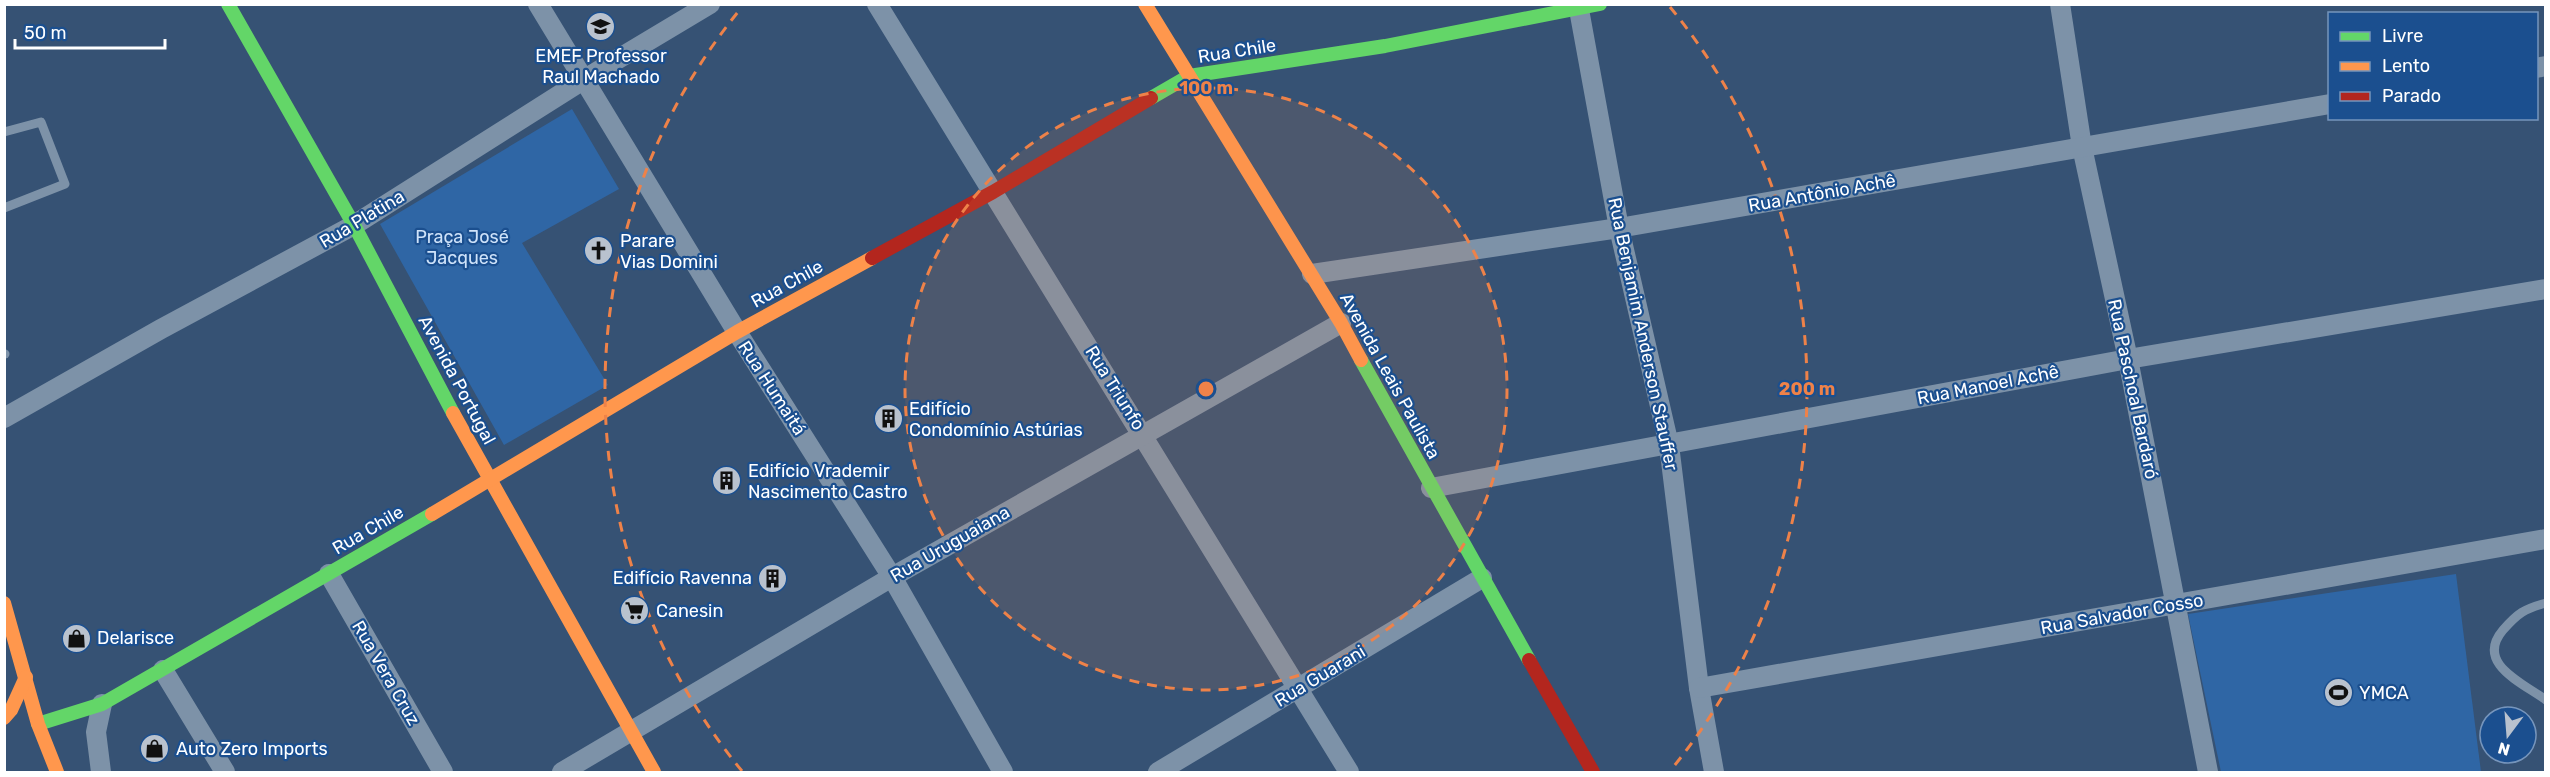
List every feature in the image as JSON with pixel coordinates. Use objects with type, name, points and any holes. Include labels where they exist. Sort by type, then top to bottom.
[{"type":"street","name":"Avenida Portugal","points":[[228,4],[354,225],[439,388],[654,772]]},
{"type":"street","name":"Rua Humaitá","points":[[538,4],[736,333],[892,577],[1003,772]]},
{"type":"street","name":"Rua Platina","points":[[4,417],[354,225],[583,80],[710,4]]},
{"type":"street","name":"Rua Triunfo","points":[[878,4],[1349,772]]},
{"type":"street","name":"Avenida Leais Paulista","points":[[1145,4],[1341,323],[1431,488],[1593,772]]},
{"type":"street","name":"Rua Chile","points":[[23,728],[102,704],[164,670],[491,480],[736,333],[993,192],[1189,76],[1385,46],[1600,4]]},
{"type":"street","name":"Rua Paschoal Bardaró","points":[[2060,4],[2082,147],[2128,359],[2208,772]]},
{"type":"street","name":"Rua Benjamim Anderson Stauffer","points":[[1579,7],[1619,228],[1669,445],[1699,688],[1714,772]]},
{"type":"street","name":"Rua Antônio Achê","points":[[1312,274],[1619,228],[2328,104]]},
{"type":"street","name":"Rua Manoel Achê","points":[[1431,488],[2128,359],[2546,289]]},
{"type":"street","name":"Rua Uruguaiana","points":[[562,772],[631,734],[892,577],[1341,323]]},
{"type":"street","name":"Rua Salvador Cosso","points":[[1699,688],[2546,539]]},
{"type":"street","name":"Rua Vera Cruz","points":[[328,574],[443,772]]},
{"type":"street","name":"Rua Guarani","points":[[1158,772],[1482,578]]},
{"type":"street","points":[[4,603],[38,724],[57,772]]},
{"type":"street","points":[[164,670],[225,772]]},
{"type":"street","points":[[4,718],[11,711],[26,676]]},
{"type":"street","points":[[101,772],[96,732],[102,704]]},
{"type":"lane","points":[[4,132],[42,122],[65,184],[4,208]]},
{"type":"lane","points":[[2546,603],[2517,613],[2495,639],[2492,647],[2494,657],[2500,667],[2546,700]]},
{"type":"green space","name":"Praça José Jacques","points":[[572,109],[619,189],[522,243],[608,385],[504,445],[380,224]]},
{"type":"green space","name":"YMCA","points":[[2456,574],[2478,748],[2478,765],[2480,765],[2481,772],[2221,772],[2188,614]]},
{"type":"traffic: fast","points":[[228,4],[354,225],[453,413]]},
{"type":"traffic: fast","points":[[1151,98],[1189,76],[1385,46],[1600,4]]},
{"type":"traffic: fast","points":[[1361,360],[1529,660]]},
{"type":"traffic: fast","points":[[38,724],[102,704],[432,514]]},
{"type":"traffic: slow","points":[[1145,4],[1341,323],[1361,360]]},
{"type":"traffic: slow","points":[[432,514],[737,332],[872,258]]},
{"type":"traffic: slow","points":[[453,413],[654,772]]},
{"type":"traffic: slow","points":[[4,603],[38,724],[57,772]]},
{"type":"traffic: slow","points":[[4,718],[11,710],[26,677]]},
{"type":"traffic: jam","points":[[872,258],[993,192],[1151,98]]},
{"type":"traffic: jam","points":[[1529,660],[1593,772]]},
{"type":"place","name":"EMEF Professor Raul Machado","points":[[601,27]]},
{"type":"place","name":"Parare Vias Domini","points":[[599,251]]},
{"type":"place","name":"Edifício Condomínio Astúrias","points":[[888,419]]},
{"type":"place","name":"Edifício Vrademir Nascimento Castro","points":[[727,481]]},
{"type":"place","name":"Edifício Ravenna","points":[[773,578]]},
{"type":"place","name":"Canesin","points":[[635,611]]},
{"type":"place","name":"Delarisce","points":[[76,638]]},
{"type":"place","name":"YMCA","points":[[2338,693]]},
{"type":"place","name":"Auto Zero Imports","points":[[155,749]]}]
